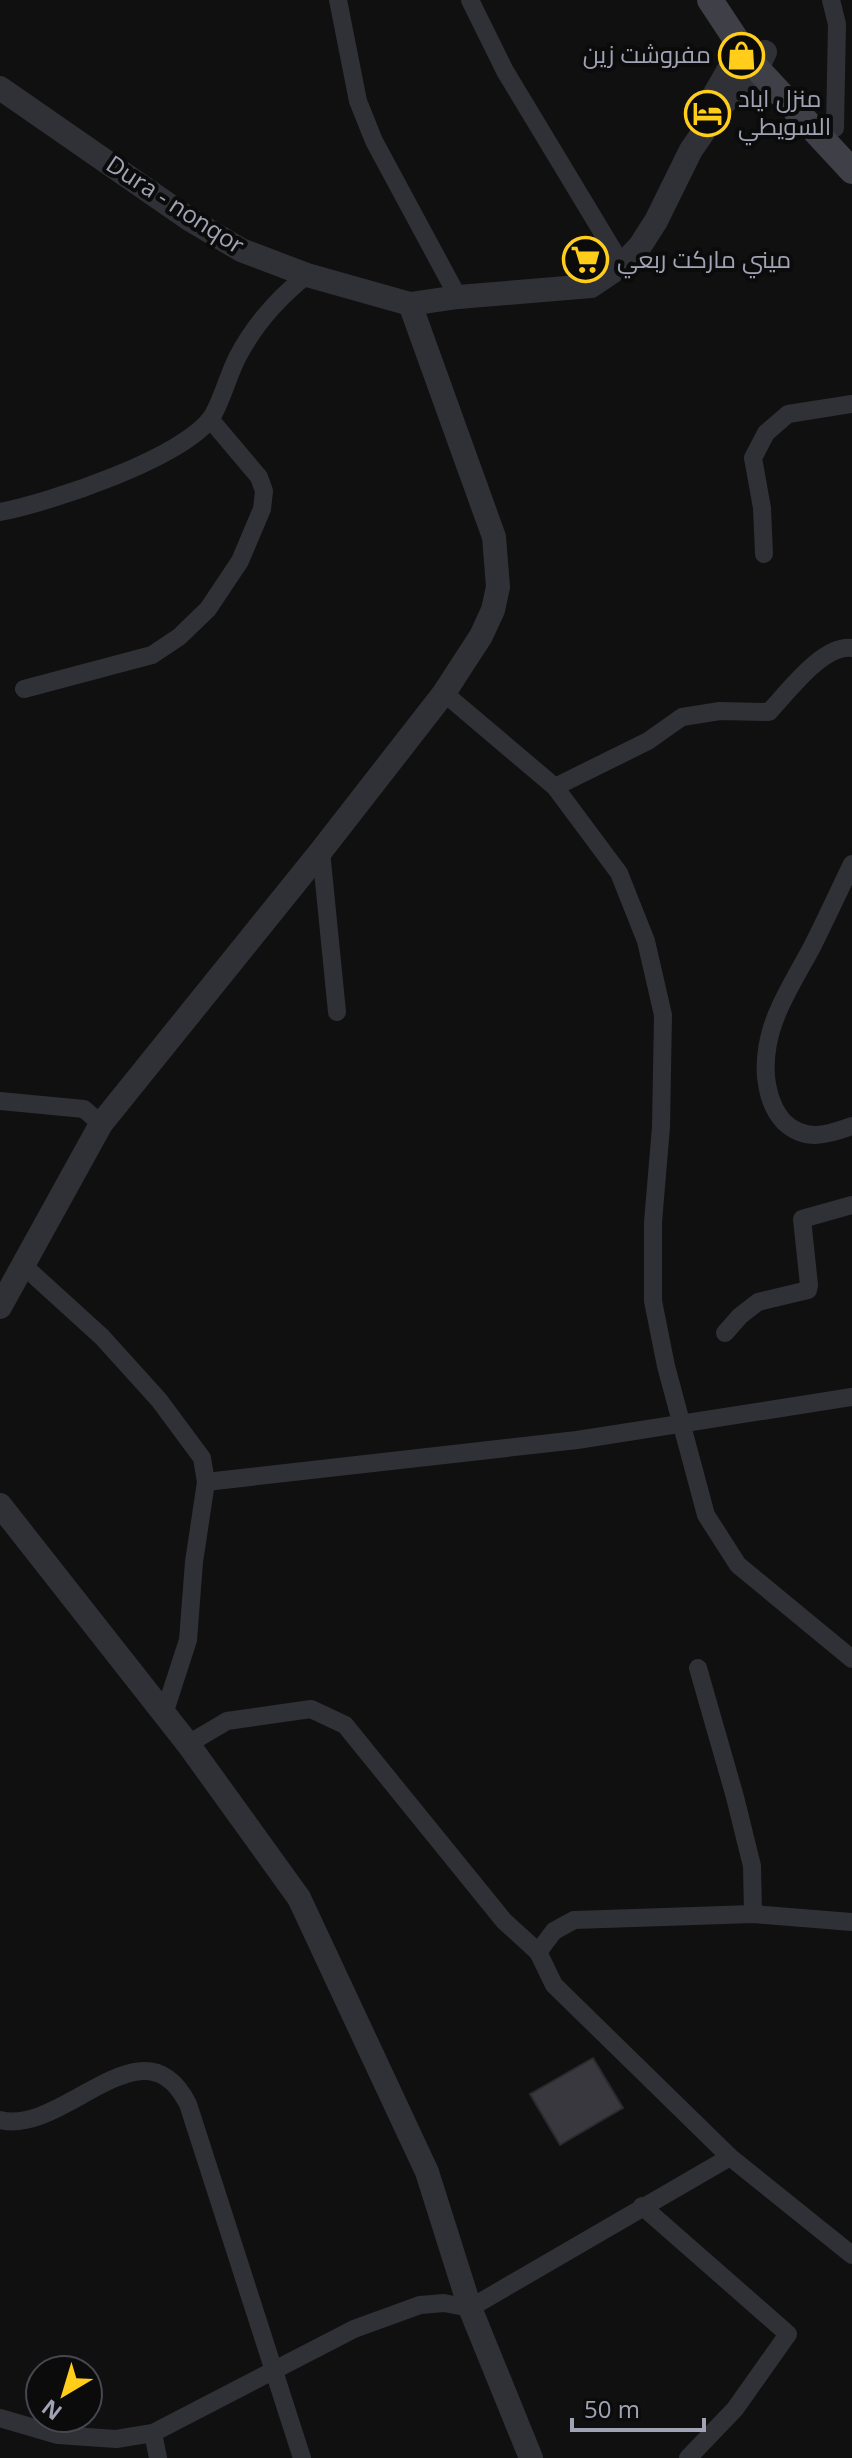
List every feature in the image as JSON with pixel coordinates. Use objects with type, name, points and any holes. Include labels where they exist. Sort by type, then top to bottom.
[{"type":"main road","points":[[710,0],[852,171]]},
{"type":"main road","points":[[731,0],[745,25],[756,59],[843,137]]},
{"type":"street","points":[[338,0],[348,60],[363,114],[374,141],[458,297]]},
{"type":"street","points":[[470,0],[505,71],[622,265]]},
{"type":"street","points":[[831,0],[837,24],[843,137]]},
{"type":"street","points":[[0,1307],[101,1124],[444,693],[481,636],[493,610],[498,587],[494,537],[410,304],[591,286],[622,265],[640,246],[656,221],[691,150],[716,87],[728,71],[756,59]]},
{"type":"street","name":"Dura - nonqor","points":[[0,88],[189,219],[241,250],[307,275],[410,304]]},
{"type":"street","points":[[0,512],[29,507],[136,467],[203,429],[238,356],[265,314],[284,292],[307,275]]},
{"type":"street","points":[[764,554],[762,508],[753,458],[766,433],[788,414],[852,404]]},
{"type":"street","points":[[24,689],[152,655],[179,637],[208,609],[240,561],[262,509],[264,491],[259,477],[210,419]]},
{"type":"street","points":[[555,787],[648,741],[682,717],[720,711],[769,712],[825,655],[844,647],[852,648]]},
{"type":"street","points":[[444,693],[555,787],[619,873],[646,941],[663,1015],[661,1127],[653,1222],[653,1301],[666,1366],[706,1515],[738,1565],[852,1659]]},
{"type":"street","points":[[321,851],[337,1012]]},
{"type":"street","points":[[852,864],[779,1006],[769,1037],[766,1068],[769,1099],[788,1125],[818,1137],[852,1126]]},
{"type":"street","points":[[0,1101],[84,1109],[101,1124]]},
{"type":"street","points":[[725,1333],[758,1302],[808,1290],[802,1219],[852,1205]]},
{"type":"street","points":[[24,1266],[102,1337],[159,1400],[202,1458],[206,1482],[194,1562],[188,1640],[164,1714]]},
{"type":"street","points":[[206,1482],[577,1440],[852,1397]]},
{"type":"street","points":[[0,1505],[188,1744],[299,1898],[427,2172],[470,2308],[531,2458]]},
{"type":"street","points":[[698,1668],[752,1866],[753,1914]]},
{"type":"street","points":[[188,1744],[227,1721],[311,1709],[345,1725],[504,1921],[538,1952],[554,1985],[730,2157],[852,2255]]},
{"type":"street","points":[[538,1952],[554,1931],[574,1920],[753,1914],[852,1922]]},
{"type":"street","points":[[0,2120],[30,2119],[127,2073],[153,2070],[180,2087],[275,2368],[302,2458]]},
{"type":"street","points":[[0,2418],[58,2435],[116,2439],[153,2433],[354,2329],[420,2305],[444,2303],[470,2308],[730,2157]]},
{"type":"street","points":[[642,2206],[788,2334],[735,2409],[688,2458]]},
{"type":"street","points":[[153,2433],[158,2458]]},
{"type":"building","points":[[593,2058],[623,2108],[560,2145],[530,2094]]},
{"type":"place","name":"مفروشت زين","points":[[742,55]]},
{"type":"place","name":"منزل اياد السويطي","points":[[707,113]]},
{"type":"place","name":"ميني ماركت ربعي","points":[[586,260]]}]
